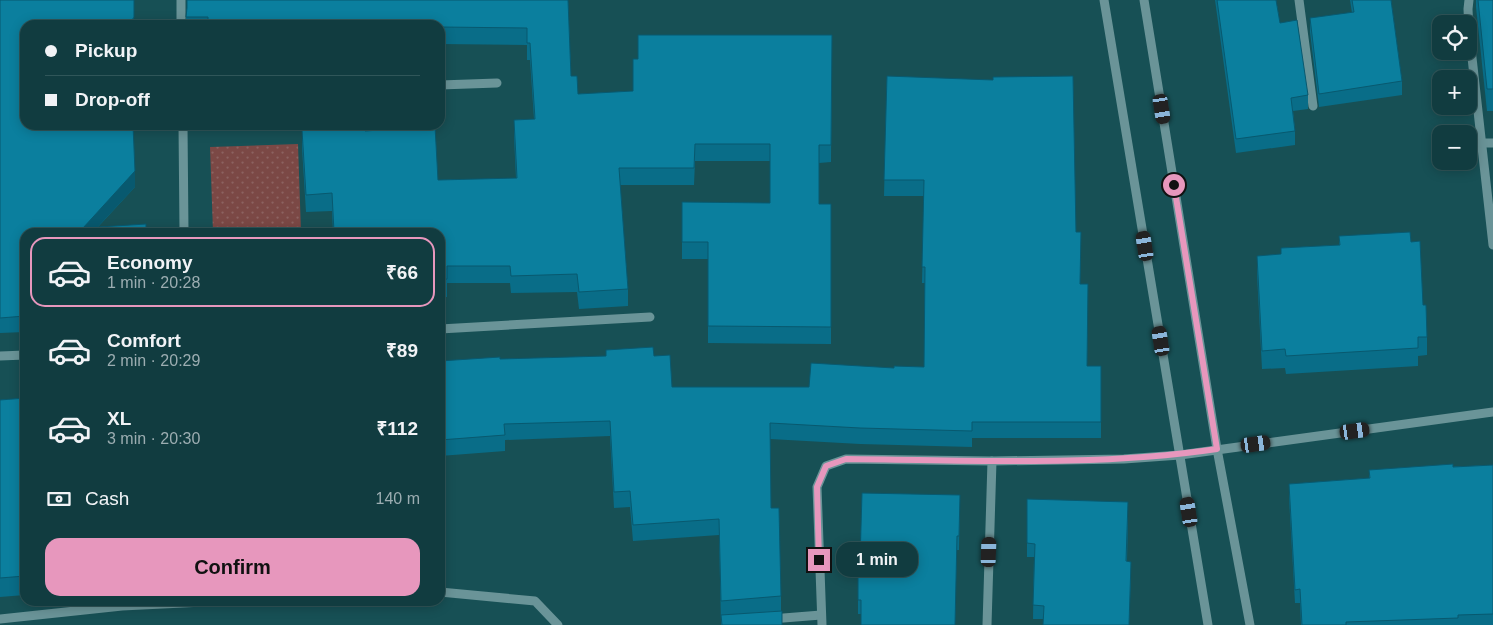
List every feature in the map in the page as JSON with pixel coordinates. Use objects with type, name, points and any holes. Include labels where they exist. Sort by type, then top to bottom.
[{"type":"street","points":[[181,0],[181,20]]},
{"type":"street","points":[[1104,0],[1208,625]]},
{"type":"street","points":[[1144,0],[1217,449],[1250,625]]},
{"type":"street","points":[[1299,0],[1313,106]]},
{"type":"street","points":[[1469,0],[1469,31],[1482,143],[1489,175],[1493,245]]},
{"type":"street","points":[[445,85],[497,83]]},
{"type":"street","points":[[183,130],[184,228]]},
{"type":"street","points":[[1482,143],[1493,143]]},
{"type":"street","points":[[445,329],[650,316]]},
{"type":"street","points":[[0,356],[20,355]]},
{"type":"street","points":[[822,625],[817,487],[826,466],[846,459],[992,461],[1124,459],[1180,455],[1493,412]]},
{"type":"street","points":[[986,625],[992,461]]},
{"type":"street","points":[[445,593],[535,602],[558,625]]},
{"type":"street","points":[[0,619],[122,606]]},
{"type":"street","points":[[765,620],[821,615]]},
{"type":"shaded area","points":[[298,144],[301,228],[213,228],[210,147]]},
{"type":"building","points":[[0,0],[134,0],[133,20],[20,20],[20,130],[133,130],[135,171],[83,228],[20,228],[20,316],[0,318]]},
{"type":"building","points":[[187,0],[568,0],[571,76],[577,76],[578,94],[633,91],[633,59],[638,59],[638,35],[832,35],[831,145],[819,145],[819,204],[831,204],[831,327],[708,326],[708,242],[682,242],[682,202],[770,203],[770,144],[695,144],[694,168],[619,168],[628,289],[579,292],[577,274],[511,276],[510,266],[447,266],[447,279],[445,279],[445,228],[334,228],[332,193],[306,195],[302,130],[435,130],[438,180],[517,178],[514,120],[535,119],[530,43],[527,43],[527,28],[445,27],[445,20],[208,20],[208,17],[186,17]]},
{"type":"building","points":[[1217,0],[1276,0],[1280,23],[1297,20],[1308,95],[1291,98],[1295,131],[1236,139]]},
{"type":"building","points":[[1352,0],[1391,0],[1402,81],[1319,94],[1310,18],[1354,12]]},
{"type":"building","points":[[1478,0],[1493,0],[1493,89],[1487,89]]},
{"type":"building","points":[[887,76],[993,80],[993,77],[1073,76],[1076,232],[1081,232],[1080,284],[1088,284],[1087,366],[1101,366],[1101,422],[972,422],[972,431],[770,423],[771,508],[779,508],[781,596],[721,601],[719,519],[633,525],[630,491],[614,492],[610,421],[504,424],[505,435],[445,440],[445,361],[500,357],[500,359],[606,356],[606,350],[653,347],[654,356],[670,355],[672,387],[809,387],[811,363],[894,368],[894,366],[924,367],[925,267],[922,267],[924,180],[884,180]]},
{"type":"building","points":[[146,224],[146,228],[83,228]]},
{"type":"building","points":[[1410,232],[1411,242],[1420,241],[1423,305],[1426,305],[1427,337],[1418,337],[1418,348],[1286,356],[1285,349],[1262,351],[1257,256],[1281,254],[1281,248],[1340,245],[1339,236]]},
{"type":"building","points":[[20,398],[20,576],[0,578],[0,400]]},
{"type":"building","points":[[1453,464],[1453,467],[1493,465],[1493,614],[1458,615],[1458,618],[1346,622],[1346,625],[1302,625],[1300,589],[1295,590],[1289,484],[1370,478],[1369,470]]},
{"type":"building","points":[[862,493],[960,495],[955,625],[861,625],[861,600],[858,600],[858,561],[860,561]]},
{"type":"building","points":[[1027,499],[1128,502],[1126,561],[1131,562],[1129,625],[1043,625],[1044,606],[1033,605],[1035,544],[1027,543]]},
{"type":"building","points":[[782,611],[782,625],[722,625],[721,615]]},
{"type":"route","points":[[819,560],[817,487],[826,466],[846,459],[992,461],[1124,459],[1180,455],[1217,449],[1174,185]]}]
